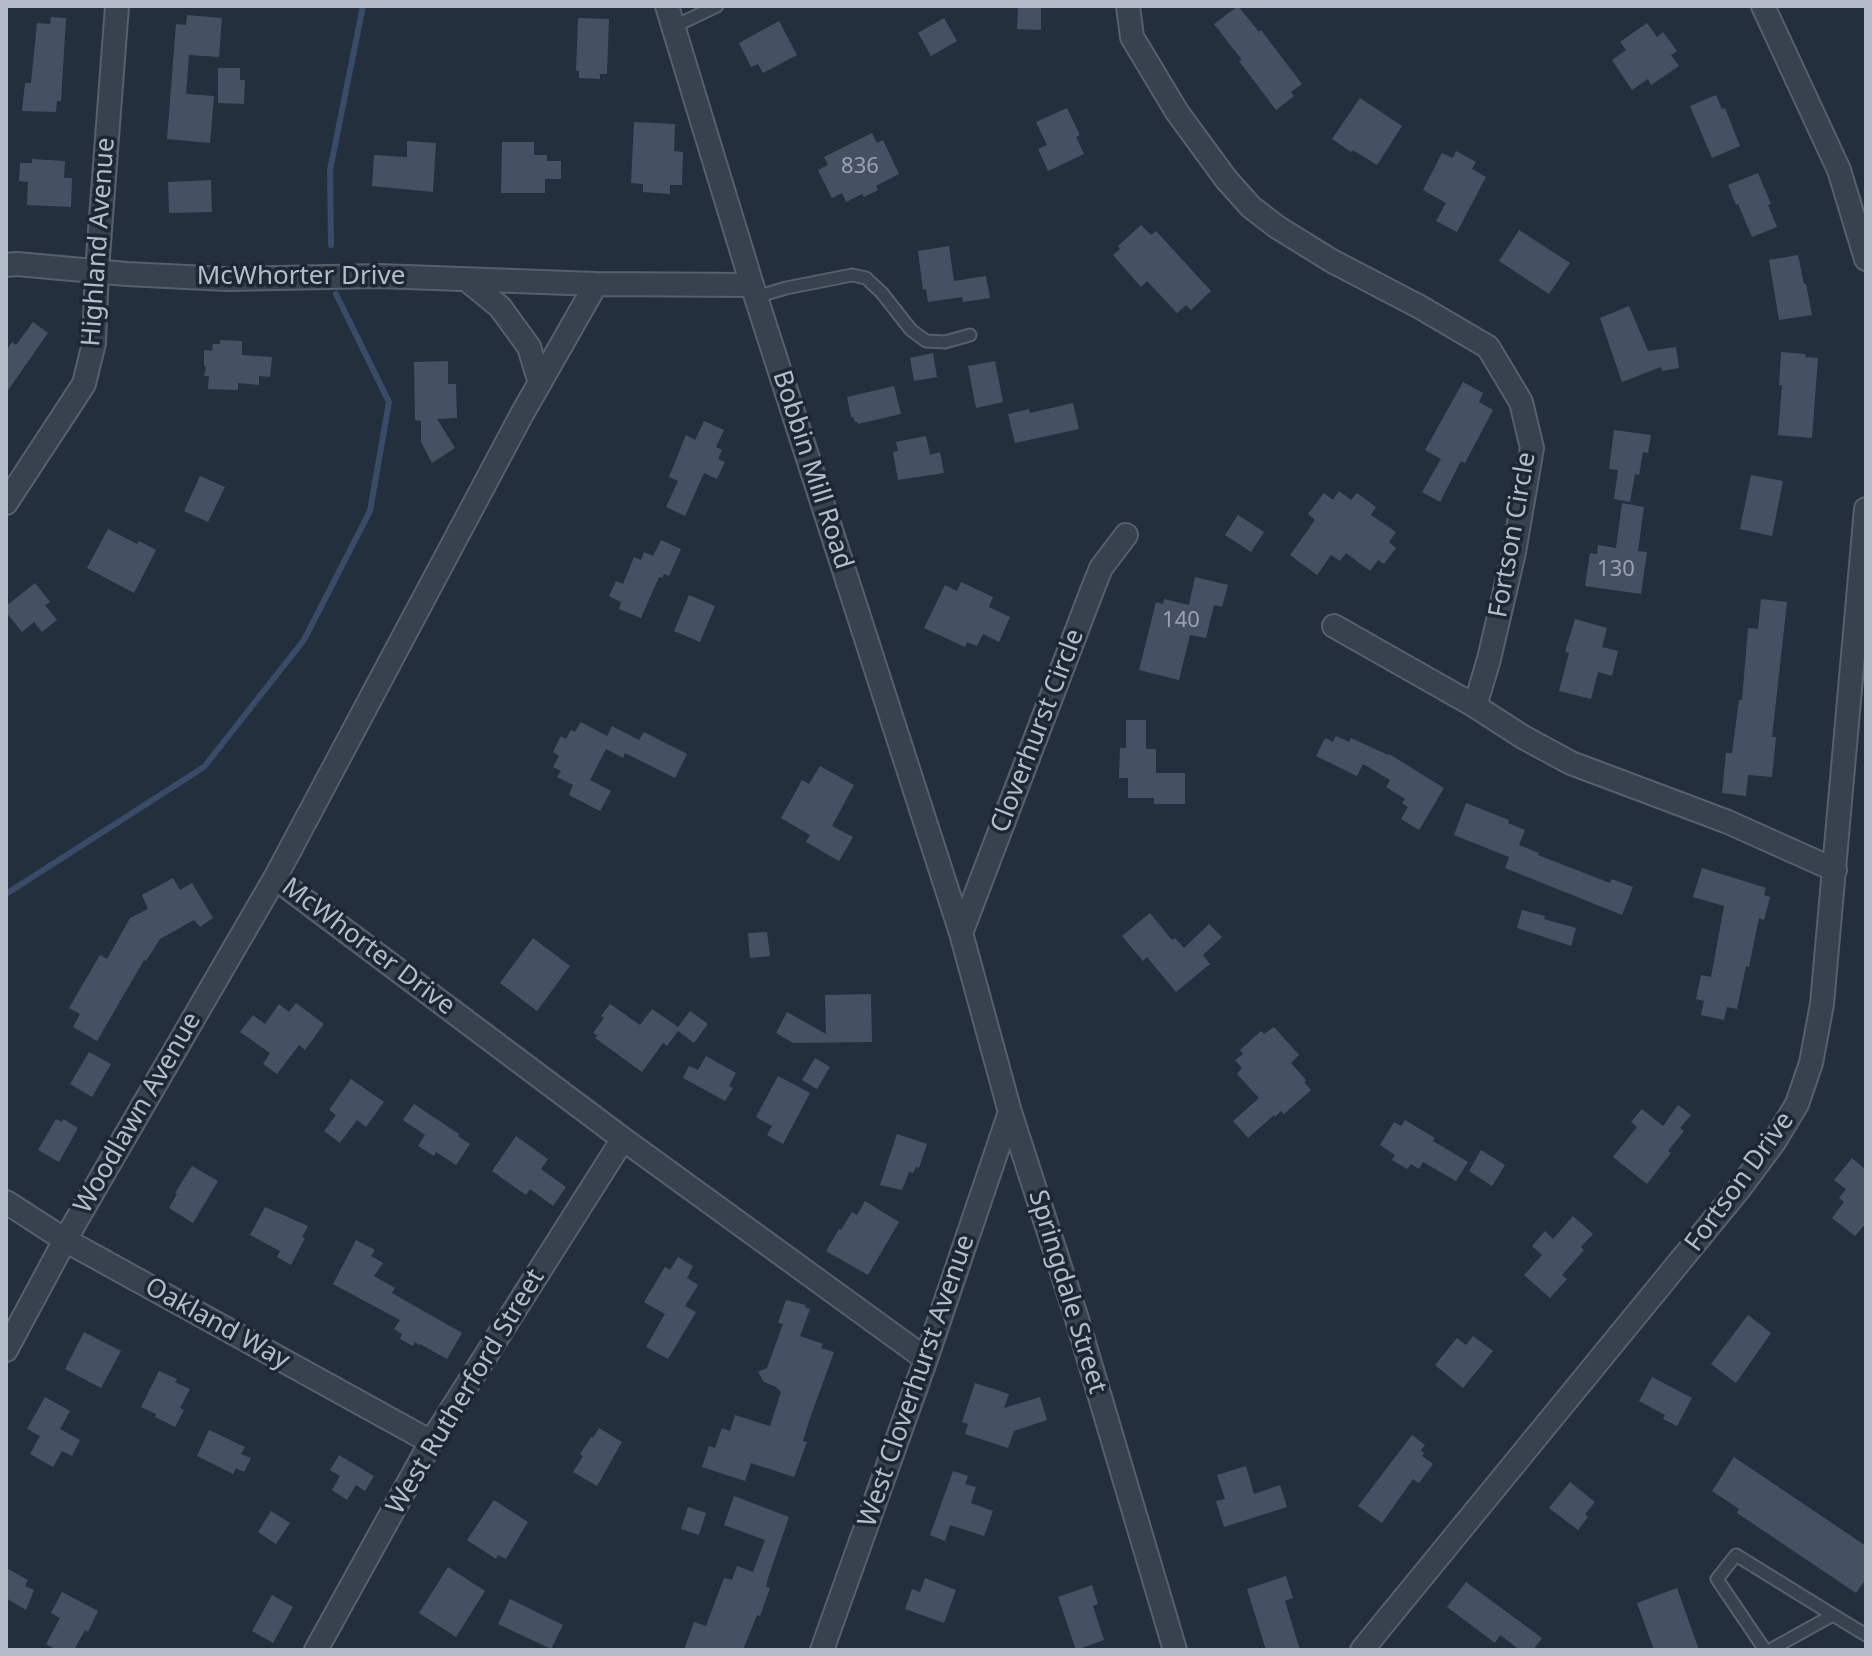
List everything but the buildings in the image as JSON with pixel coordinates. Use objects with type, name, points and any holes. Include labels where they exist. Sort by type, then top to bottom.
[{"type":"street","name":"Highland Avenue","points":[[6,503],[84,384],[94,343],[117,6]]},
{"type":"street","name":"Fortson Circle","points":[[1128,6],[1132,37],[1177,112],[1226,179],[1251,207],[1332,261],[1488,347],[1521,402],[1532,448],[1514,552],[1475,706]]},
{"type":"street","points":[[1763,6],[1839,170],[1866,259]]},
{"type":"street","name":"Bobbin Mill Road","points":[[670,16],[754,291],[961,933]]},
{"type":"street","name":"McWhorter Drive","points":[[6,265],[226,279],[379,276],[754,291]]},
{"type":"street","points":[[468,281],[500,307],[529,347],[540,383]]},
{"type":"street","name":"McWhorter Drive","points":[[596,284],[275,878],[623,1139],[926,1359]]},
{"type":"street","name":"Fortson Drive","points":[[1362,1650],[1740,1188],[1797,1104],[1811,1063],[1822,1004],[1866,509]]},
{"type":"street","name":"Cloverhurst Circle","points":[[961,933],[1101,568],[1126,535]]},
{"type":"street","points":[[1334,626],[1571,763],[1728,822],[1835,870]]},
{"type":"street","name":"Woodlawn Avenue","points":[[6,1350],[65,1240],[275,878]]},
{"type":"street","name":"Springdale Street","points":[[961,933],[1010,1112],[1076,1316],[1175,1650]]},
{"type":"street","name":"West Cloverhurst Avenue","points":[[822,1650],[1010,1112]]},
{"type":"street","name":"West Rutherford Street","points":[[316,1650],[431,1442],[623,1139]]},
{"type":"street","name":"Oakland Way","points":[[6,1202],[65,1240],[431,1442]]},
{"type":"lane","points":[[670,16],[717,6]]},
{"type":"lane","points":[[754,291],[852,275],[866,278],[911,330],[926,341],[945,342],[970,335]]},
{"type":"lane","points":[[1833,1615],[1768,1650],[1717,1579],[1736,1555],[1866,1635]]},
{"type":"waterway","points":[[331,245],[330,170],[363,6]]},
{"type":"waterway","points":[[6,894],[204,767],[304,640],[370,511],[389,402],[336,294]]}]
